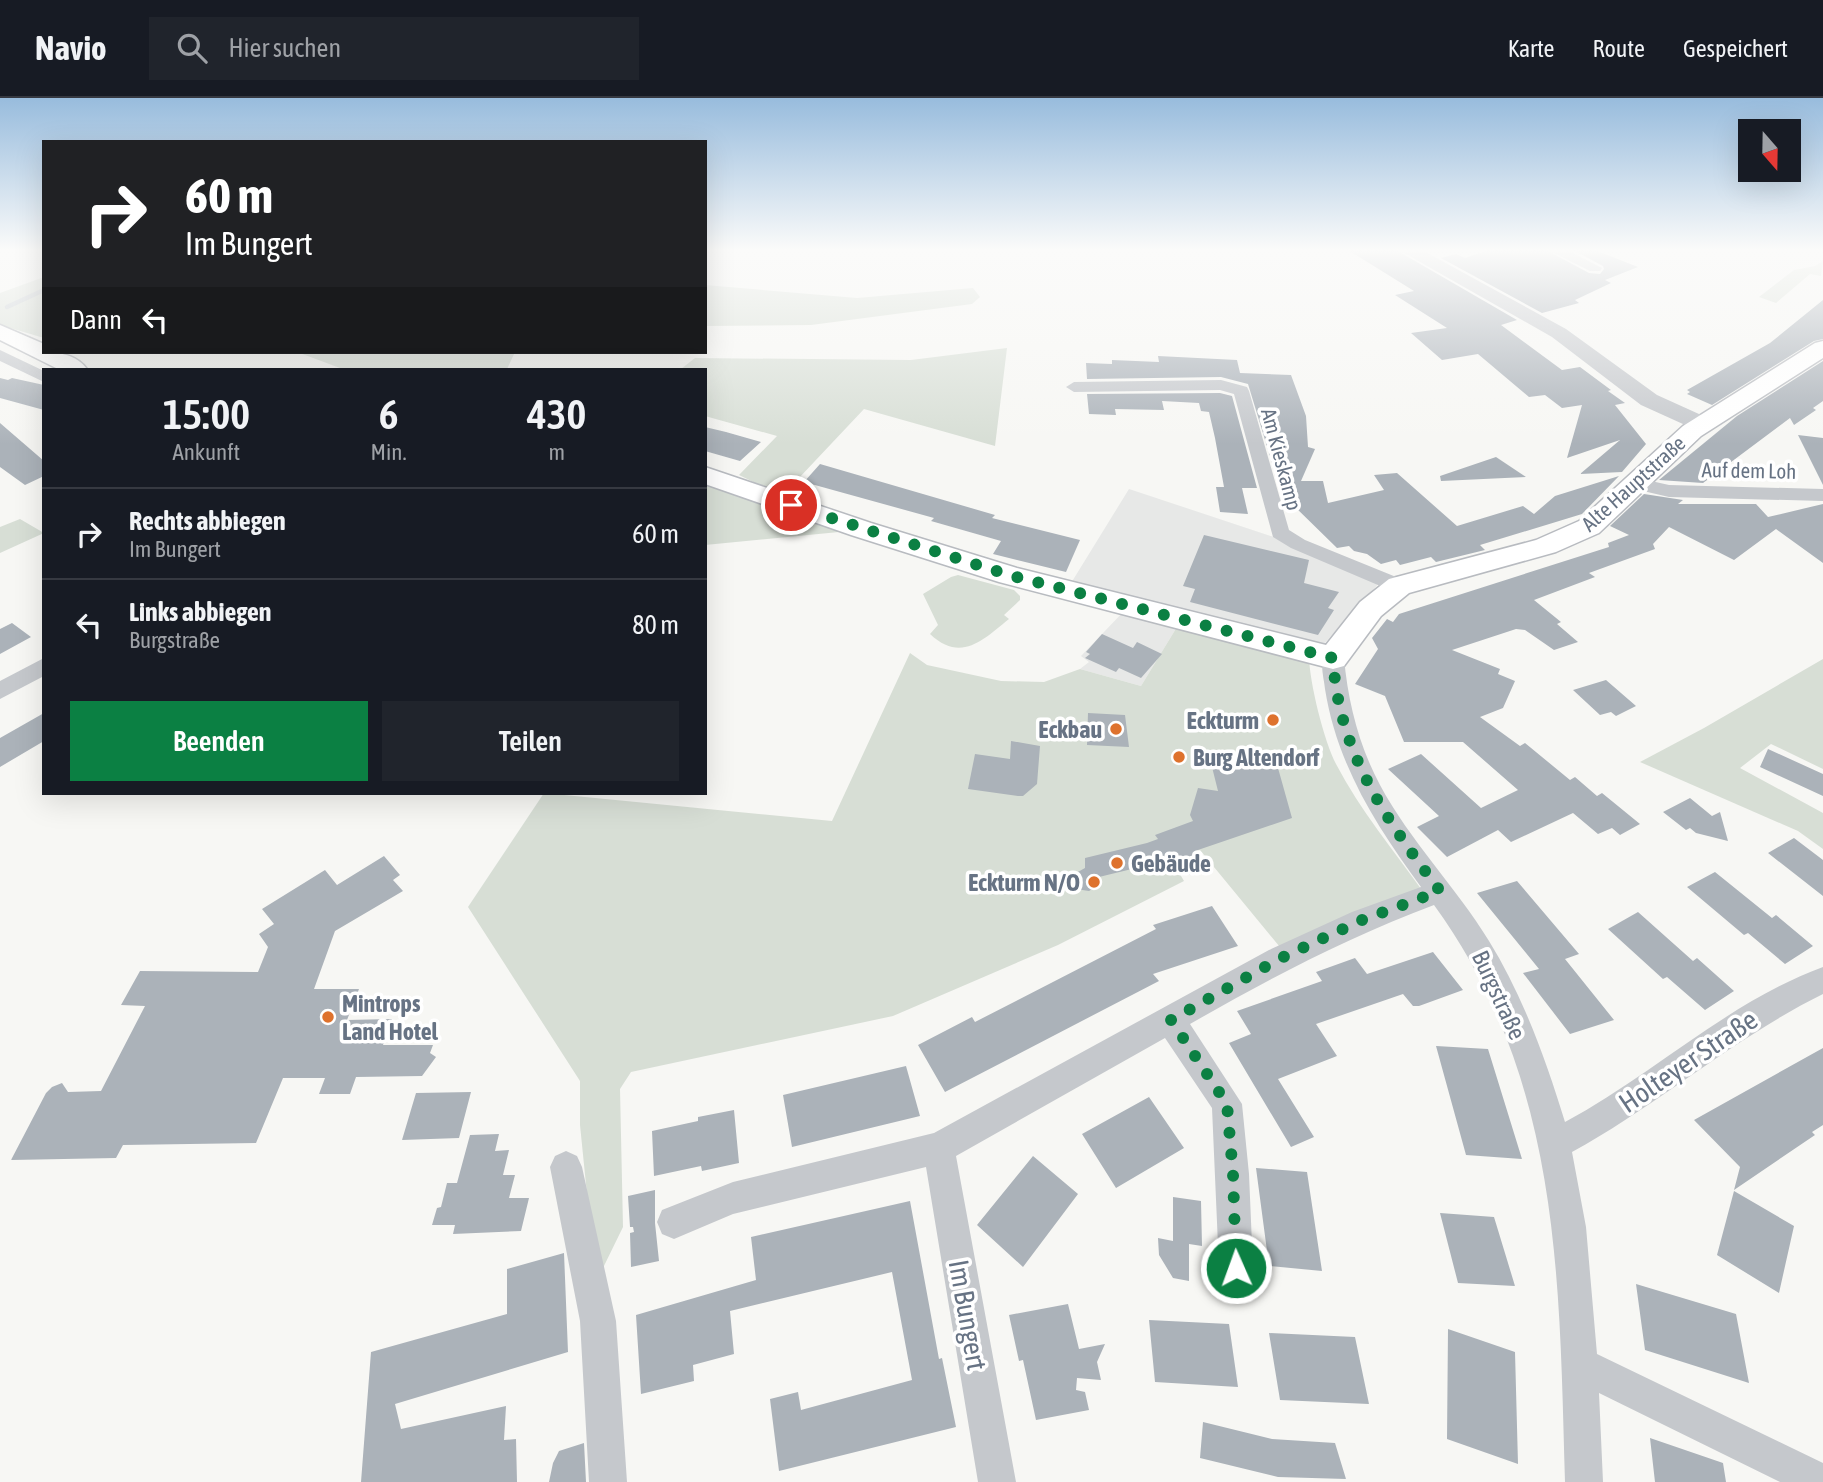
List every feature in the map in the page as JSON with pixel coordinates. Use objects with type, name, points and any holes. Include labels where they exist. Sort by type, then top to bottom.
[{"type":"main road","points":[[0,332],[42,351]]},
{"type":"main road","name":"Alte Hauptstraße","points":[[1333,658],[1372,605],[1399,586],[1502,559],[1569,538],[1589,527],[1633,483],[1693,431],[1823,348]]},
{"type":"main road","points":[[48,354],[73,368]]},
{"type":"main road","points":[[707,476],[861,529],[1009,575],[1333,658]]},
{"type":"street","points":[[1526,315],[1559,333],[1649,400],[1657,415],[1693,431]]},
{"type":"street","points":[[0,355],[42,376]]},
{"type":"street","name":"Am Kieskamp","points":[[1074,387],[1221,386],[1241,391],[1280,533],[1298,544],[1399,586]]},
{"type":"street","name":"Auf dem Loh","points":[[1633,483],[1669,491],[1823,495]]},
{"type":"street","name":"Burgstraße","points":[[1333,658],[1336,691],[1359,767],[1386,816],[1468,930],[1493,976],[1526,1055],[1555,1144],[1572,1241],[1584,1482]]},
{"type":"street","points":[[0,691],[42,667]]},
{"type":"street","points":[[674,1222],[733,1198],[939,1148],[1279,959],[1362,920],[1440,891]]},
{"type":"street","name":"Holteyer Straße","points":[[1555,1144],[1605,1118],[1766,1008],[1823,980]]},
{"type":"street","points":[[1171,1020],[1227,1104],[1233,1174],[1236,1268]]},
{"type":"street","name":"Im Bungert","points":[[939,1148],[996,1482]]},
{"type":"street","points":[[566,1167],[598,1321],[608,1482]]},
{"type":"street","points":[[1579,1364],[1821,1482]]},
{"type":"shaded area","points":[[0,315],[42,315],[42,337],[0,325]]},
{"type":"shaded area","points":[[707,315],[891,315],[811,325],[707,326]]},
{"type":"shaded area","points":[[1007,348],[995,446],[864,409],[782,496],[739,475],[777,436],[707,417],[707,368],[682,368],[695,358],[911,360]]},
{"type":"shaded area","points":[[302,354],[514,354],[507,368],[340,368]]},
{"type":"shaded area","points":[[707,484],[836,528],[839,532],[707,545]]},
{"type":"shaded area","points":[[1129,489],[1298,545],[1380,582],[1323,645],[1068,588]]},
{"type":"shaded area","points":[[20,519],[42,534],[0,553],[0,527]]},
{"type":"shaded area","points":[[958,575],[1014,590],[1020,596],[1020,600],[1004,615],[1009,619],[981,641],[962,648],[941,643],[930,634],[938,625],[923,594]]},
{"type":"shaded area","points":[[1126,609],[1180,622],[1141,686],[1080,669],[1089,662],[1081,656]]},
{"type":"shaded area","points":[[1180,622],[1309,655],[1318,711],[1336,764],[1366,814],[1424,893],[1284,952],[1200,850],[1171,859],[1184,881],[1058,945],[893,1016],[631,1072],[620,1089],[623,1227],[602,1270],[591,1234],[580,1125],[580,1081],[468,907],[543,795],[832,821],[910,653],[927,665],[1001,681],[1044,682],[1080,669],[1141,686]]},
{"type":"shaded area","points":[[1823,659],[1823,769],[1771,744],[1740,768],[1823,813],[1823,849],[1798,831],[1640,762],[1704,728]]},
{"type":"building","points":[[1426,315],[1508,315],[1517,320],[1501,325],[1562,370],[1580,367],[1611,390],[1608,391],[1625,403],[1615,405],[1646,444],[1622,472],[1580,474],[1620,440],[1567,458],[1582,405],[1562,408],[1545,395],[1529,397],[1478,354],[1442,360],[1411,333],[1447,328]]},
{"type":"building","points":[[1805,315],[1823,315],[1823,339],[1814,341],[1712,405],[1687,394],[1690,392],[1687,390],[1770,343]]},
{"type":"building","points":[[1158,356],[1237,360],[1240,373],[1291,375],[1306,416],[1308,447],[1315,449],[1301,481],[1323,481],[1328,503],[1384,490],[1374,475],[1397,473],[1457,526],[1523,506],[1534,514],[1555,496],[1619,476],[1582,514],[1480,545],[1485,550],[1436,562],[1431,557],[1400,565],[1396,560],[1381,564],[1349,546],[1337,548],[1291,503],[1287,512],[1248,384],[1221,377],[1087,379],[1086,363],[1112,364],[1112,360],[1159,362]]},
{"type":"building","points":[[1823,361],[1823,401],[1813,408],[1816,410],[1794,425],[1790,418],[1703,483],[1659,480],[1737,416]]},
{"type":"building","points":[[0,378],[42,385],[42,409],[0,398]]},
{"type":"building","points":[[1220,393],[1232,396],[1257,488],[1242,488],[1248,514],[1220,512],[1216,487],[1224,487],[1215,438],[1209,412],[1201,411],[1199,403],[1162,401],[1164,410],[1115,409],[1116,415],[1089,414],[1087,394]]},
{"type":"building","points":[[0,423],[42,459],[42,477],[25,485],[0,467]]},
{"type":"building","points":[[707,427],[761,442],[740,461],[707,452]]},
{"type":"building","points":[[1798,435],[1823,438],[1823,485]]},
{"type":"building","points":[[1496,457],[1526,477],[1441,481],[1440,476]]},
{"type":"building","points":[[820,464],[995,515],[992,518],[1080,540],[1066,572],[993,554],[1001,541],[931,521],[934,518],[804,482]]},
{"type":"building","points":[[1644,494],[1683,500],[1678,504],[1756,504],[1768,517],[1823,504],[1823,563],[1776,529],[1734,560],[1669,527],[1653,544],[1655,549],[1589,573],[1595,577],[1534,600],[1561,622],[1557,624],[1578,642],[1554,650],[1525,630],[1516,629],[1452,650],[1500,669],[1498,674],[1515,681],[1503,708],[1480,717],[1520,746],[1525,743],[1570,780],[1575,777],[1597,796],[1602,793],[1640,824],[1620,835],[1612,828],[1598,834],[1573,813],[1511,842],[1498,830],[1447,857],[1417,827],[1439,816],[1388,769],[1421,754],[1481,808],[1518,790],[1463,742],[1404,742],[1385,696],[1355,684],[1378,649],[1372,638],[1387,619],[1393,622],[1399,614],[1609,547],[1608,543],[1629,535],[1610,526]]},
{"type":"building","points":[[1204,535],[1309,560],[1304,583],[1339,592],[1328,608],[1334,610],[1318,635],[1190,602],[1195,589],[1183,586]]},
{"type":"building","points":[[12,623],[31,637],[0,654],[0,629]]},
{"type":"building","points":[[1102,634],[1133,648],[1137,642],[1162,654],[1141,678],[1119,668],[1116,672],[1085,658],[1090,654],[1086,652]]},
{"type":"building","points":[[1606,680],[1636,706],[1616,716],[1611,712],[1600,715],[1573,690]]},
{"type":"building","points":[[1088,713],[1125,715],[1129,747],[1087,745]]},
{"type":"building","points":[[42,714],[42,742],[0,767],[0,738]]},
{"type":"building","points":[[1011,741],[1040,746],[1037,784],[1023,796],[968,789],[975,754],[1010,759]]},
{"type":"building","points":[[1768,749],[1823,774],[1823,796],[1760,767]]},
{"type":"building","points":[[1212,767],[1278,768],[1292,818],[1195,851],[1206,870],[1188,875],[1177,858],[1099,877],[1094,888],[1089,891],[1076,889],[1067,878],[1085,868],[1085,858],[1147,843],[1158,839],[1155,835],[1193,821],[1190,815],[1198,788],[1218,791]]},
{"type":"building","points":[[1690,798],[1712,816],[1720,812],[1728,841],[1696,833],[1690,828],[1686,830],[1663,812]]},
{"type":"building","points":[[1794,838],[1823,860],[1823,896],[1768,853]]},
{"type":"building","points":[[384,856],[400,875],[393,880],[403,891],[335,931],[314,989],[359,989],[347,1020],[392,1019],[383,1045],[433,1045],[430,1053],[436,1057],[422,1076],[356,1077],[350,1094],[319,1094],[325,1078],[283,1078],[256,1143],[123,1145],[116,1158],[11,1160],[46,1093],[52,1087],[62,1083],[68,1092],[101,1091],[145,1006],[121,1005],[140,971],[258,972],[268,947],[259,934],[274,924],[262,909],[325,870],[337,885]]},
{"type":"building","points":[[1715,872],[1772,918],[1776,915],[1813,946],[1785,964],[1748,933],[1744,935],[1687,887]]},
{"type":"building","points":[[1517,881],[1579,954],[1565,959],[1614,1020],[1570,1034],[1523,973],[1539,969],[1477,893]]},
{"type":"building","points":[[1212,906],[1238,946],[1153,974],[1159,981],[945,1092],[918,1045],[972,1017],[975,1022],[1156,929],[1153,925]]},
{"type":"building","points":[[1638,912],[1693,961],[1697,958],[1734,991],[1705,1010],[1667,977],[1663,979],[1608,929]]},
{"type":"building","points":[[1433,952],[1463,990],[1419,1006],[1413,1006],[1403,994],[1316,1024],[1337,1056],[1278,1079],[1314,1137],[1291,1147],[1229,1043],[1251,1034],[1237,1011],[1322,981],[1316,972],[1355,958],[1367,974]]},
{"type":"building","points":[[1436,1046],[1488,1049],[1522,1159],[1466,1155]]},
{"type":"building","points":[[1823,1048],[1823,1125],[1812,1132],[1815,1135],[1734,1190],[1740,1167],[1694,1120]]},
{"type":"building","points":[[906,1066],[920,1116],[792,1147],[783,1095]]},
{"type":"building","points":[[471,1092],[459,1138],[402,1140],[416,1093]]},
{"type":"building","points":[[1149,1097],[1184,1148],[1116,1188],[1082,1134]]},
{"type":"building","points":[[734,1110],[739,1163],[702,1171],[701,1166],[654,1176],[652,1131],[698,1121],[698,1117]]},
{"type":"building","points":[[499,1134],[495,1151],[509,1150],[503,1175],[515,1175],[509,1198],[529,1198],[521,1231],[453,1234],[455,1225],[432,1225],[437,1208],[441,1207],[447,1183],[457,1183],[470,1135]]},
{"type":"building","points":[[1033,1156],[1078,1194],[1023,1267],[977,1225]]},
{"type":"building","points":[[1256,1168],[1307,1172],[1322,1271],[1269,1266]]},
{"type":"building","points":[[655,1190],[659,1261],[631,1267],[630,1233],[634,1232],[633,1227],[630,1227],[628,1196]]},
{"type":"building","points":[[1734,1191],[1794,1226],[1779,1293],[1717,1255]]},
{"type":"building","points":[[1173,1197],[1201,1201],[1202,1246],[1189,1244],[1189,1281],[1173,1278],[1159,1255],[1158,1238],[1173,1241]]},
{"type":"building","points":[[910,1201],[939,1359],[942,1358],[956,1427],[779,1471],[770,1399],[798,1392],[801,1410],[912,1380],[892,1272],[730,1311],[734,1354],[693,1365],[694,1381],[641,1394],[636,1315],[756,1280],[751,1237]]},
{"type":"building","points":[[1440,1213],[1494,1217],[1515,1286],[1458,1283]]},
{"type":"building","points":[[564,1253],[568,1352],[395,1404],[401,1429],[506,1406],[504,1440],[516,1439],[517,1482],[361,1482],[371,1352],[507,1314],[507,1269]]},
{"type":"building","points":[[1636,1284],[1736,1314],[1749,1383],[1645,1350]]},
{"type":"building","points":[[1068,1304],[1079,1349],[1105,1344],[1097,1362],[1101,1380],[1077,1378],[1076,1390],[1085,1392],[1089,1410],[1036,1420],[1023,1360],[1019,1361],[1009,1315]]},
{"type":"building","points":[[1149,1320],[1229,1324],[1238,1387],[1155,1382]]},
{"type":"building","points":[[1448,1329],[1515,1352],[1518,1464],[1447,1439]]},
{"type":"building","points":[[1269,1333],[1355,1337],[1369,1404],[1280,1400]]},
{"type":"building","points":[[1203,1422],[1272,1439],[1335,1443],[1346,1479],[1278,1477],[1200,1458]]},
{"type":"building","points":[[1650,1438],[1723,1463],[1726,1482],[1655,1482]]},
{"type":"building","points":[[584,1443],[586,1482],[549,1482],[559,1451]]},
{"type":"place","name":"Eckturm","points":[[1273,720]]},
{"type":"place","name":"Eckbau","points":[[1116,729]]},
{"type":"place","name":"Burg Altendorf","points":[[1179,757]]},
{"type":"place","name":"Gebäude","points":[[1117,863]]},
{"type":"place","name":"Eckturm N/O","points":[[1094,882]]},
{"type":"place","name":"Mintrops Land Hotel","points":[[328,1017]]},
{"type":"route","points":[[791,505],[919,548],[1090,598],[1333,658],[1336,691],[1359,767],[1386,816],[1440,891],[1362,920],[1279,959],[1171,1020],[1227,1104],[1233,1174],[1236,1268]]}]
